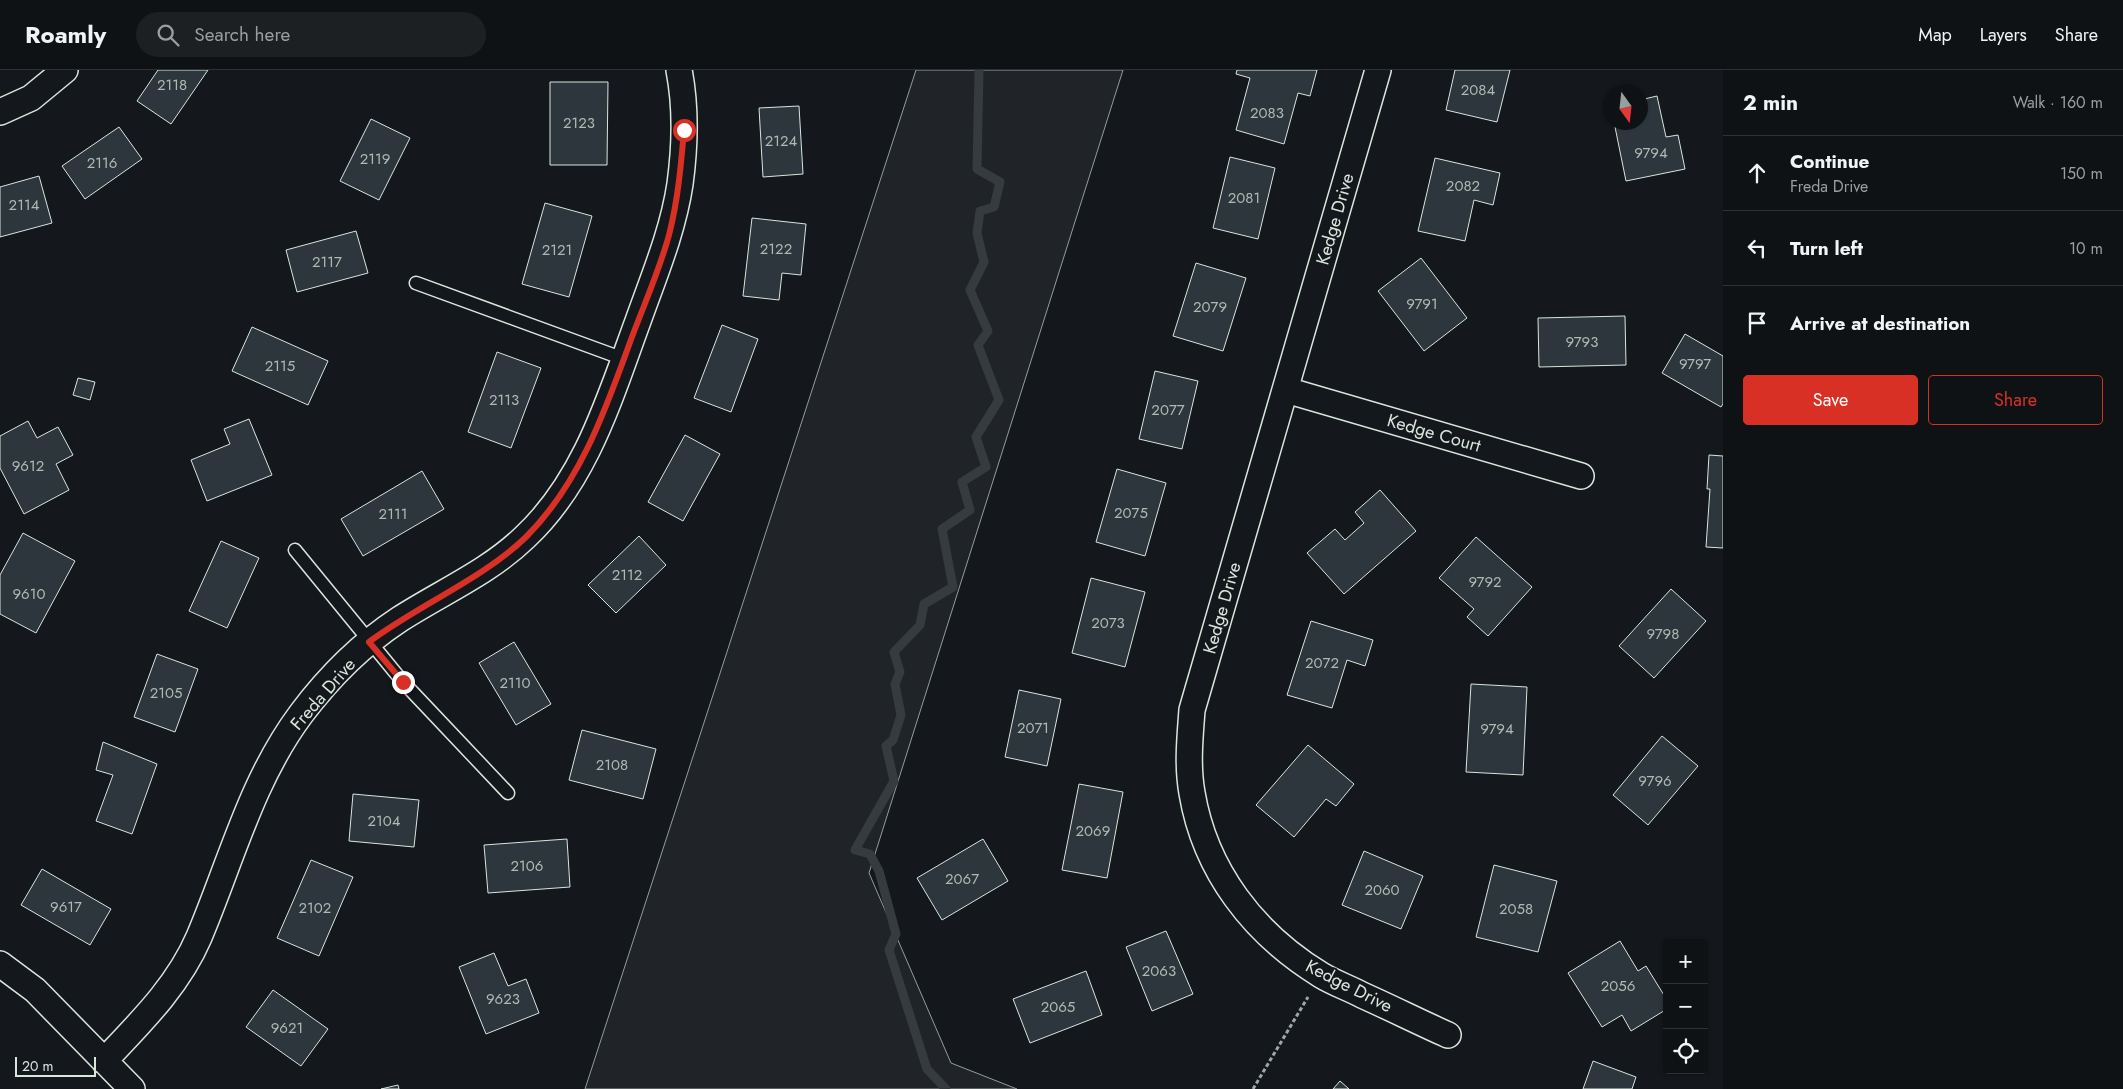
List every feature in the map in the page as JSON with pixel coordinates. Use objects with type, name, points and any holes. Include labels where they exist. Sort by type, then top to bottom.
[{"type":"street","points":[[0,112],[31,98],[65,70]]},
{"type":"street","name":"Freda Drive","points":[[104,1061],[151,1012],[177,978],[198,939],[232,847],[280,747],[300,715],[331,678],[369,642],[398,620],[486,568],[525,538],[551,509],[577,471],[603,415],[668,236],[680,183],[684,130],[679,70]]},
{"type":"street","name":"Kedge Drive","points":[[1378,70],[1192,710],[1189,752],[1192,793],[1202,834],[1215,865],[1233,896],[1263,931],[1289,954],[1322,976],[1448,1035]]},
{"type":"street","name":"Kedge Court","points":[[1286,390],[1581,476]]},
{"type":"street","points":[[0,964],[35,990],[132,1089]]},
{"type":"lane","points":[[416,283],[624,359]]},
{"type":"lane","points":[[295,550],[369,642],[508,793]]},
{"type":"path","points":[[1253,1089],[1295,1016],[1322,976]]},
{"type":"shaded area","points":[[916,70],[1123,70],[869,873],[951,1063],[1017,1089],[585,1089]]},
{"type":"building","points":[[158,70],[208,70],[171,124],[137,101]]},
{"type":"building","points":[[1237,70],[1317,70],[1310,96],[1298,93],[1284,144],[1236,130],[1250,78],[1236,74]]},
{"type":"building","points":[[1455,70],[1510,70],[1497,122],[1446,110]]},
{"type":"building","points":[[550,82],[608,82],[607,165],[550,165]]},
{"type":"building","points":[[1657,96],[1666,137],[1678,135],[1685,169],[1626,181],[1616,130],[1648,130],[1648,98]]},
{"type":"building","points":[[799,106],[803,174],[763,177],[759,108]]},
{"type":"building","points":[[371,119],[410,138],[379,200],[340,181]]},
{"type":"building","points":[[119,127],[142,159],[85,199],[62,166]]},
{"type":"building","points":[[1230,157],[1275,168],[1258,239],[1213,228]]},
{"type":"building","points":[[1435,158],[1500,173],[1493,205],[1474,200],[1465,241],[1418,231]]},
{"type":"building","points":[[39,176],[52,223],[0,237],[0,187]]},
{"type":"building","points":[[545,203],[592,216],[569,297],[522,284]]},
{"type":"building","points":[[752,218],[806,224],[801,275],[782,273],[779,300],[743,296]]},
{"type":"building","points":[[356,231],[368,273],[297,292],[286,250]]},
{"type":"building","points":[[1421,258],[1467,318],[1424,351],[1378,291]]},
{"type":"building","points":[[1196,263],[1246,278],[1223,351],[1173,336]]},
{"type":"building","points":[[1625,316],[1626,365],[1539,367],[1538,318]]},
{"type":"building","points":[[722,325],[758,339],[731,412],[694,398]]},
{"type":"building","points":[[252,327],[328,361],[308,405],[232,371]]},
{"type":"building","points":[[1685,334],[1723,356],[1723,404],[1721,407],[1662,373]]},
{"type":"building","points":[[497,352],[541,368],[511,448],[468,432]]},
{"type":"building","points":[[1155,371],[1198,381],[1182,449],[1139,439]]},
{"type":"building","points":[[78,378],[95,382],[90,400],[73,395]]},
{"type":"building","points":[[249,419],[272,475],[207,501],[191,460],[230,444],[224,429]]},
{"type":"building","points":[[28,421],[37,438],[58,427],[73,455],[56,464],[69,490],[24,514],[0,468],[0,436]]},
{"type":"building","points":[[685,435],[720,454],[683,521],[648,502]]},
{"type":"building","points":[[1709,455],[1723,456],[1723,548],[1706,547],[1710,489],[1707,489]]},
{"type":"building","points":[[1117,469],[1166,483],[1145,556],[1096,542]]},
{"type":"building","points":[[422,471],[444,509],[363,556],[341,519]]},
{"type":"building","points":[[1380,490],[1416,531],[1344,594],[1307,553],[1335,529],[1345,540],[1364,523],[1355,512]]},
{"type":"building","points":[[23,533],[75,561],[36,633],[0,614],[0,575]]},
{"type":"building","points":[[639,536],[666,565],[616,613],[588,585]]},
{"type":"building","points":[[1476,537],[1532,587],[1488,636],[1467,617],[1474,609],[1439,578]]},
{"type":"building","points":[[221,541],[259,558],[227,628],[189,611]]},
{"type":"building","points":[[1091,578],[1145,592],[1125,667],[1072,653]]},
{"type":"building","points":[[1671,589],[1706,621],[1654,678],[1619,646]]},
{"type":"building","points":[[1311,621],[1373,640],[1365,666],[1347,660],[1332,708],[1287,695]]},
{"type":"building","points":[[514,642],[551,704],[516,725],[479,663]]},
{"type":"building","points":[[157,654],[198,669],[175,732],[134,717]]},
{"type":"building","points":[[1471,684],[1527,687],[1523,775],[1466,772]]},
{"type":"building","points":[[1019,690],[1061,699],[1047,766],[1005,757]]},
{"type":"building","points":[[582,730],[656,749],[643,799],[569,780]]},
{"type":"building","points":[[1662,736],[1698,766],[1648,825],[1613,795]]},
{"type":"building","points":[[103,742],[157,764],[132,834],[96,821],[113,775],[96,770]]},
{"type":"building","points":[[1308,745],[1354,784],[1336,806],[1326,799],[1294,837],[1256,805]]},
{"type":"building","points":[[1079,784],[1123,792],[1107,878],[1062,870]]},
{"type":"building","points":[[353,794],[419,800],[414,847],[349,841]]},
{"type":"building","points":[[567,839],[570,887],[488,893],[484,845]]},
{"type":"building","points":[[983,839],[1008,881],[942,920],[917,878]]},
{"type":"building","points":[[1364,851],[1423,876],[1401,929],[1342,905]]},
{"type":"building","points":[[311,860],[353,877],[319,956],[277,938]]},
{"type":"building","points":[[1494,865],[1557,881],[1538,952],[1476,937]]},
{"type":"building","points":[[42,869],[111,909],[90,945],[21,905]]},
{"type":"building","points":[[1166,931],[1193,994],[1152,1011],[1126,947]]},
{"type":"building","points":[[1620,941],[1638,971],[1646,966],[1663,994],[1663,1011],[1631,1031],[1622,1015],[1602,1027],[1568,973]]},
{"type":"building","points":[[494,953],[508,986],[526,979],[539,1013],[486,1034],[459,967]]},
{"type":"building","points":[[1086,971],[1102,1015],[1030,1043],[1013,999]]},
{"type":"building","points":[[273,990],[328,1029],[301,1066],[246,1027]]},
{"type":"building","points":[[1593,1061],[1636,1077],[1632,1089],[1583,1089]]},
{"type":"building","points":[[1340,1081],[1349,1089],[1333,1089]]},
{"type":"building","points":[[398,1085],[399,1089],[381,1089]]},
{"type":"waterway","points":[[946,1089],[927,1069],[889,950],[896,934],[879,871],[870,854],[855,850],[894,781],[886,746],[893,740],[901,715],[895,684],[900,672],[894,652],[920,625],[924,604],[953,587],[942,529],[970,510],[962,482],[986,467],[976,437],[999,400],[978,345],[988,331],[970,290],[984,262],[977,233],[980,211],[994,207],[1000,182],[977,169],[979,70]]},
{"type":"route","points":[[403,682],[369,642],[398,620],[486,568],[525,538],[551,509],[577,471],[603,415],[668,236],[680,183],[684,130]]}]
